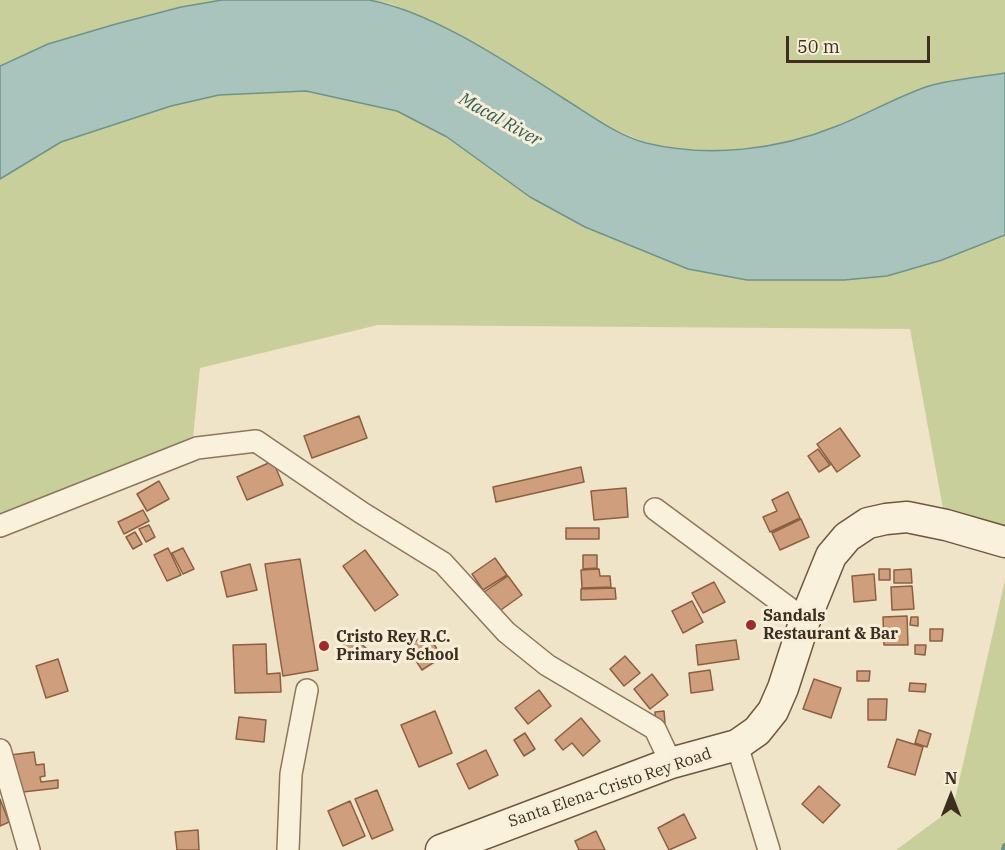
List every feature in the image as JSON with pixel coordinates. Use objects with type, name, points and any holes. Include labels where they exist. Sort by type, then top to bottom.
[{"type":"main road","name":"Santa Elena-Cristo Rey Road","points":[[441,850],[671,763],[737,745],[757,731],[773,711],[783,688],[805,620],[831,556],[847,537],[868,523],[908,517],[1005,542]]},
{"type":"street","points":[[0,526],[197,448],[256,441],[362,513],[443,563],[506,632],[548,664],[655,729],[671,763]]},
{"type":"street","points":[[655,509],[805,620]]},
{"type":"street","points":[[288,850],[291,774],[307,690]]},
{"type":"street","points":[[737,745],[769,850]]},
{"type":"street","points":[[0,750],[29,850]]},
{"type":"green space","points":[[0,0],[222,0],[181,7],[48,44],[0,66]]},
{"type":"green space","points":[[369,0],[1005,0],[1005,73],[952,81],[835,127],[782,144],[738,150],[679,149],[644,142],[609,127],[499,57],[392,4]]},
{"type":"green space","points":[[306,91],[397,111],[447,137],[530,197],[585,227],[844,280],[887,276],[942,260],[1005,235],[1005,542],[946,525],[910,329],[378,325],[200,368],[193,438],[0,524],[0,179],[61,142],[171,106],[219,95]]},
{"type":"green space","points":[[1005,580],[1005,850],[896,850],[953,808]]},
{"type":"water","name":"Macal River","points":[[222,0],[369,0],[393,6],[419,15],[469,40],[624,135],[670,148],[719,151],[791,141],[837,126],[929,86],[1005,73],[1005,235],[942,260],[887,276],[844,280],[747,280],[688,269],[585,227],[530,197],[447,137],[397,111],[306,91],[219,95],[171,106],[61,142],[0,179],[0,66],[48,44],[181,7]]},
{"type":"building","points":[[359,416],[367,438],[312,458],[304,436]]},
{"type":"building","points":[[840,428],[860,456],[837,472],[817,444]]},
{"type":"building","points":[[818,449],[830,465],[819,472],[808,456]]},
{"type":"building","points":[[273,461],[283,485],[247,500],[237,477]]},
{"type":"building","points":[[581,467],[584,482],[496,502],[493,487]]},
{"type":"building","points":[[159,481],[169,499],[147,511],[137,494]]},
{"type":"building","points":[[626,488],[628,517],[594,520],[591,491]]},
{"type":"building","points":[[788,492],[800,518],[770,532],[763,517],[777,511],[772,500]]},
{"type":"building","points":[[143,510],[149,521],[124,534],[118,522]]},
{"type":"building","points":[[801,519],[809,537],[780,550],[772,533]]},
{"type":"building","points":[[149,525],[155,537],[146,542],[139,529]]},
{"type":"building","points":[[566,528],[599,528],[599,539],[566,539]]},
{"type":"building","points":[[135,532],[142,544],[133,549],[126,537]]},
{"type":"building","points":[[168,548],[181,575],[167,581],[154,555]]},
{"type":"building","points":[[183,548],[194,569],[183,574],[172,553]]},
{"type":"building","points":[[365,550],[398,595],[375,611],[343,566]]},
{"type":"building","points":[[583,555],[597,555],[597,568],[583,569]]},
{"type":"building","points":[[495,558],[507,575],[483,590],[472,574]]},
{"type":"building","points":[[300,559],[318,670],[283,676],[265,564]]},
{"type":"building","points":[[250,564],[257,590],[227,597],[221,572]]},
{"type":"building","points":[[599,569],[600,576],[610,576],[611,587],[582,588],[581,570]]},
{"type":"building","points":[[879,569],[890,569],[890,580],[879,580]]},
{"type":"building","points":[[911,569],[912,583],[894,583],[894,570]]},
{"type":"building","points":[[874,574],[876,600],[854,602],[852,576]]},
{"type":"building","points":[[508,576],[522,595],[498,612],[484,592]]},
{"type":"building","points":[[714,582],[725,602],[703,613],[692,593]]},
{"type":"building","points":[[912,586],[914,609],[892,610],[891,587]]},
{"type":"building","points":[[615,588],[616,599],[581,600],[581,589]]},
{"type":"building","points":[[692,601],[703,622],[683,633],[672,611]]},
{"type":"building","points":[[907,616],[908,645],[884,645],[883,617]]},
{"type":"building","points":[[911,617],[918,617],[918,626],[910,625]]},
{"type":"building","points":[[930,629],[943,629],[942,641],[930,641]]},
{"type":"building","points":[[427,633],[442,657],[422,670],[407,647]]},
{"type":"building","points":[[352,635],[368,650],[359,659],[343,645]]},
{"type":"building","points":[[736,640],[739,659],[698,665],[696,645]]},
{"type":"building","points":[[266,644],[267,674],[280,673],[281,692],[235,693],[233,645]]},
{"type":"building","points":[[915,645],[926,645],[925,655],[915,654]]},
{"type":"building","points":[[625,656],[640,673],[624,686],[610,669]]},
{"type":"building","points":[[58,659],[68,691],[46,698],[36,666]]},
{"type":"building","points":[[710,670],[713,690],[691,693],[689,673]]},
{"type":"building","points":[[857,671],[870,671],[869,681],[857,681]]},
{"type":"building","points":[[652,674],[668,695],[650,709],[634,689]]},
{"type":"building","points":[[814,679],[841,688],[831,718],[803,709]]},
{"type":"building","points":[[910,683],[926,684],[925,692],[909,691]]},
{"type":"building","points":[[539,690],[551,706],[528,724],[515,708]]},
{"type":"building","points":[[868,699],[887,699],[886,720],[868,720]]},
{"type":"building","points":[[435,711],[452,753],[419,767],[401,725]]},
{"type":"building","points":[[664,711],[665,723],[656,724],[655,712]]},
{"type":"building","points":[[239,717],[266,720],[264,742],[236,739]]},
{"type":"building","points":[[581,718],[600,741],[583,756],[572,743],[563,750],[555,740]]},
{"type":"building","points":[[919,730],[931,734],[927,747],[915,743]]},
{"type":"building","points":[[525,733],[535,749],[524,756],[514,740]]},
{"type":"building","points":[[897,739],[923,747],[915,775],[888,767]]},
{"type":"building","points":[[486,750],[498,775],[469,789],[457,764]]},
{"type":"building","points":[[34,752],[36,765],[44,764],[45,776],[40,777],[41,782],[58,780],[58,788],[14,793],[10,755]]},
{"type":"building","points":[[819,786],[840,805],[823,823],[802,804]]},
{"type":"building","points":[[377,790],[393,830],[372,839],[355,799]]},
{"type":"building","points":[[0,799],[9,822],[0,826]]},
{"type":"building","points":[[350,801],[365,836],[343,846],[328,811]]},
{"type":"building","points":[[684,814],[696,838],[669,850],[658,828]]},
{"type":"building","points":[[198,830],[199,850],[177,850],[175,832]]},
{"type":"building","points":[[596,831],[605,850],[579,850],[575,841]]},
{"type":"waterway","points":[[1004,850],[1005,846]]},
{"type":"place","name":"Sandals Restaurant & Bar","points":[[751,625]]},
{"type":"place","name":"Cristo Rey R.C. Primary School","points":[[324,646]]}]
